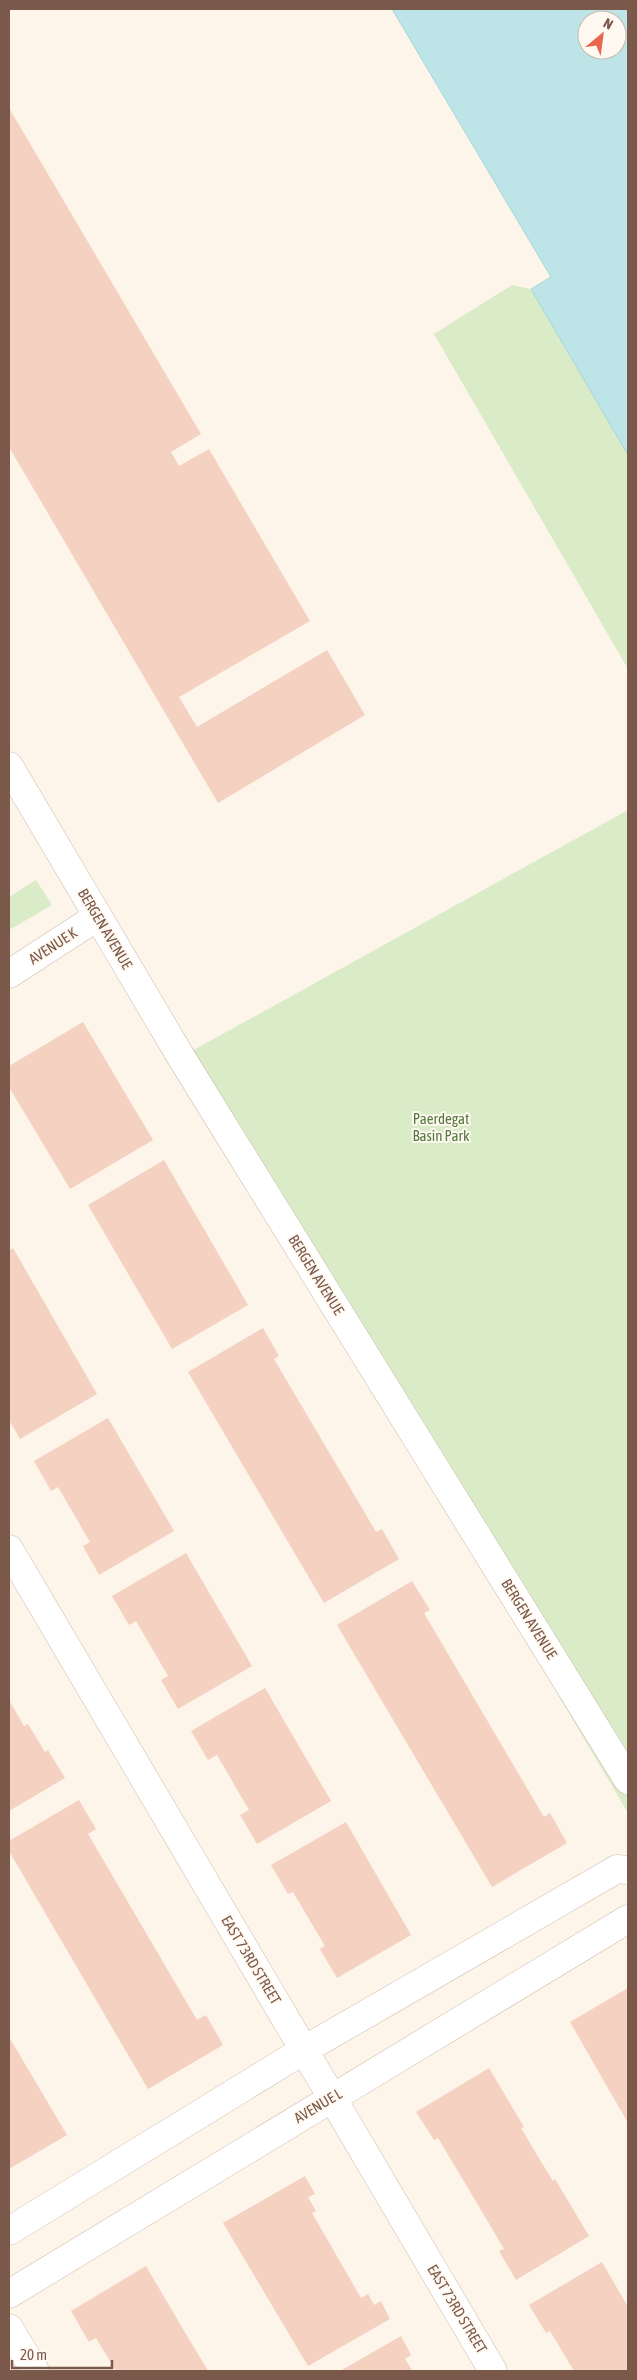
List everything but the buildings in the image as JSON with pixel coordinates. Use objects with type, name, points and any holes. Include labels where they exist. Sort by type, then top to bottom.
[{"type":"street","name":"BERGEN AVENUE","points":[[9,766],[191,1074],[628,1780]]},
{"type":"street","name":"AVENUE K","points":[[9,974],[97,917]]},
{"type":"street","name":"EAST 73RD STREET","points":[[9,1549],[493,2371]]},
{"type":"street","points":[[9,2231],[304,2050],[616,1869],[628,1870]]},
{"type":"street","name":"AVENUE L","points":[[9,2294],[628,1919]]},
{"type":"street","points":[[9,2328],[35,2371]]},
{"type":"green space","points":[[512,285],[531,289],[628,455],[628,669],[434,334]]},
{"type":"green space","name":"Paerdegat Basin Park","points":[[628,810],[628,1813],[181,1057]]},
{"type":"green space","points":[[36,880],[52,905],[9,930],[9,897]]},
{"type":"water","points":[[392,9],[628,9],[628,455],[531,289],[551,277]]}]
